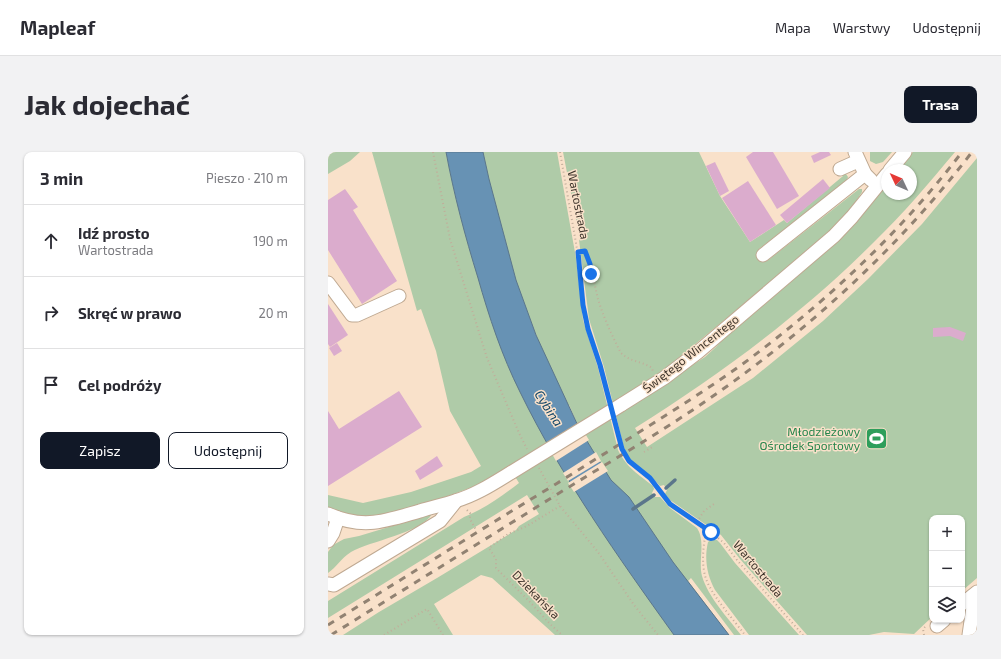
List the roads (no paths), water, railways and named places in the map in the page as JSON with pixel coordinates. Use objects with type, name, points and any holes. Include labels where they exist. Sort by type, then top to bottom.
[{"type":"street","points":[[895,164],[905,152]]},
{"type":"street","points":[[840,169],[856,156],[865,174],[877,186]]},
{"type":"street","points":[[763,255],[865,174]]},
{"type":"street","name":"Świętego Wincentego","points":[[333,516],[357,522],[374,523],[392,520],[456,501],[481,490],[512,472],[616,406],[654,385],[698,352],[834,236],[852,217],[881,181]]},
{"type":"street","points":[[328,283],[352,315],[357,315],[399,296]]},
{"type":"street","points":[[328,584],[334,585],[440,521],[456,501]]},
{"type":"street","points":[[328,541],[333,533],[333,516]]},
{"type":"street","points":[[965,602],[977,592]]},
{"type":"street","points":[[969,635],[973,607],[977,600]]},
{"type":"water","name":"Cybina","points":[[446,152],[483,152],[516,280],[536,335],[579,428],[611,480],[629,497],[673,562],[729,635],[674,635],[612,547],[572,486],[536,424],[507,364],[496,336],[464,231]]},
{"type":"waterway","points":[[666,488],[675,480]]},
{"type":"waterway","points":[[633,509],[654,495]]},
{"type":"railway","points":[[328,625],[651,425],[744,363],[804,316],[888,238],[914,210],[962,152]]},
{"type":"railway","points":[[331,635],[654,435],[696,408],[752,368],[821,312],[885,252],[944,187],[972,152]]},
{"type":"place","name":"Młodzieżowy Ośrodek Sportowy","points":[[876,439]]}]
